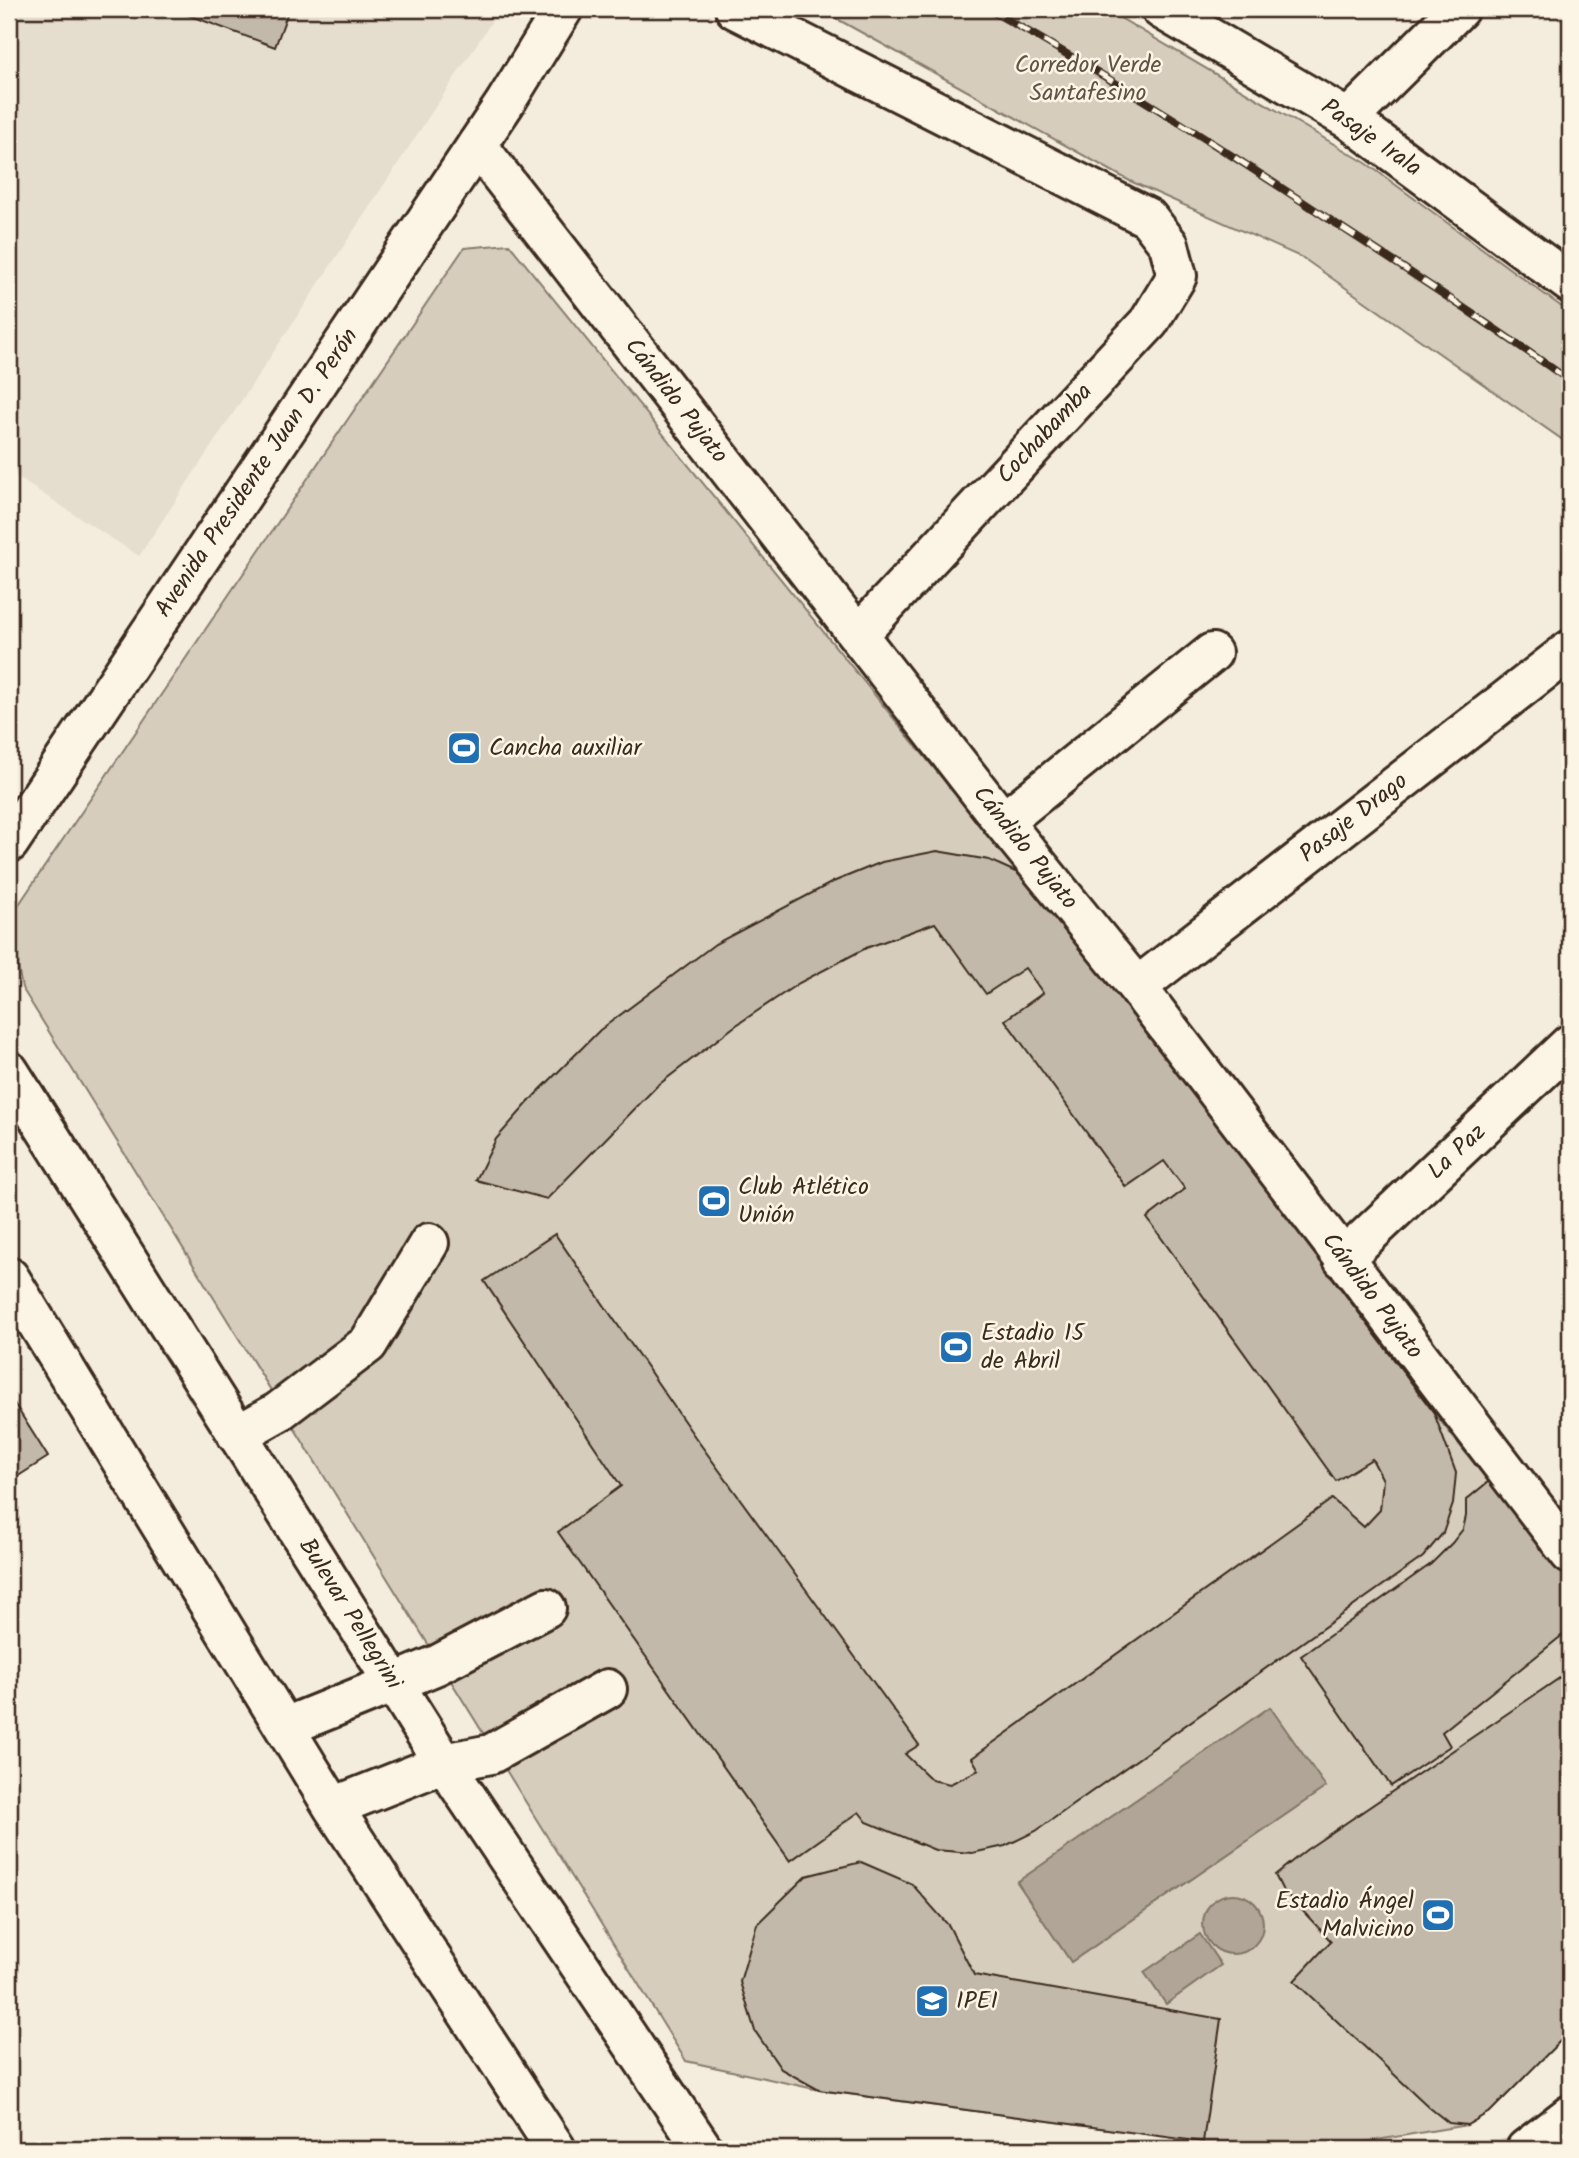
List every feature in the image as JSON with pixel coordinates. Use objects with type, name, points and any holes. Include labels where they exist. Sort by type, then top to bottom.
[{"type":"street","name":"Avenida Presidente Juan D. Perón","points":[[9,843],[505,103],[563,9]]},
{"type":"street","name":"Avenida Presidente Juan D. Perón","points":[[505,103],[585,9]]},
{"type":"street","name":"Cochabamba","points":[[735,9],[1148,218],[1169,245],[1177,276],[1149,322],[858,635]]},
{"type":"street","name":"Pasaje Irala","points":[[1161,9],[1348,119],[1570,283]]},
{"type":"street","points":[[1348,119],[1459,9]]},
{"type":"street","name":"Cándido Pujato","points":[[477,145],[1003,822],[1137,987],[1570,1554]]},
{"type":"street","name":"Pasaje Drago","points":[[1137,987],[1570,650]]},
{"type":"street","points":[[1003,822],[1212,653]]},
{"type":"street","name":"La Paz","points":[[1343,1259],[1570,1044]]},
{"type":"street","name":"Bulevar Pellegrini","points":[[9,1071],[444,1763],[703,2149]]},
{"type":"street","points":[[237,1435],[278,1412],[368,1344],[429,1243]]},
{"type":"street","points":[[9,1278],[333,1807],[556,2149]]},
{"type":"street","points":[[285,1727],[437,1665],[546,1608]]},
{"type":"street","points":[[333,1807],[444,1763],[491,1754],[607,1689]]},
{"type":"street","points":[[1526,2149],[1570,2115]]},
{"type":"shaded area","points":[[9,9],[500,9],[139,556],[9,472]]},
{"type":"shaded area","points":[[1270,1707],[1326,1787],[1071,1962],[1017,1882]]},
{"type":"shaded area","points":[[1233,1894],[1250,1899],[1258,1907],[1263,1924],[1258,1941],[1250,1949],[1233,1954],[1216,1949],[1208,1941],[1203,1924],[1208,1907],[1216,1899]]},
{"type":"shaded area","points":[[1200,1934],[1221,1965],[1166,2004],[1144,1972]]},
{"type":"green space","name":"Corredor Verde Santafesino","points":[[819,9],[1105,9],[1366,163],[1570,313],[1570,445],[1303,258],[1130,181]]},
{"type":"green space","name":"Club Atlético Unión","points":[[509,244],[1019,873],[1026,869],[1434,1413],[1570,1584],[1570,2031],[1491,2111],[1467,2125],[1347,2145],[1203,2142],[819,2090],[686,2061],[22,988],[9,919],[464,248]]},
{"type":"building","points":[[172,9],[289,9],[275,47]]},
{"type":"building","points":[[937,851],[989,860],[1020,874],[1026,869],[1434,1413],[1456,1473],[1453,1504],[1443,1533],[1423,1557],[1036,1831],[1005,1846],[972,1853],[935,1850],[867,1822],[859,1812],[790,1861],[558,1532],[621,1486],[484,1281],[555,1234],[695,1437],[919,1745],[905,1754],[932,1780],[950,1784],[979,1770],[972,1758],[1332,1499],[1364,1527],[1380,1510],[1383,1480],[1372,1459],[1336,1481],[1147,1218],[1185,1189],[1164,1161],[1126,1187],[1005,1020],[1043,993],[1025,968],[986,994],[935,923],[866,948],[799,983],[735,1026],[657,1086],[547,1199],[476,1180],[496,1139],[535,1095],[600,1030],[715,944],[833,882],[882,862]]},
{"type":"building","points":[[9,1395],[48,1457],[9,1482]]},
{"type":"building","points":[[1494,1477],[1570,1579],[1570,1629],[1442,1732],[1450,1746],[1391,1786],[1301,1656],[1431,1564],[1463,1529],[1466,1500]]},
{"type":"building","name":"Estadio Ángel Malvicino","points":[[1570,1671],[1570,2031],[1491,2111],[1467,2125],[1449,2123],[1294,1981],[1331,1941],[1282,1889],[1275,1875],[1306,1850]]},
{"type":"building","name":"IPEI","points":[[861,1862],[912,1884],[949,1926],[974,1975],[1221,2019],[1203,2142],[819,2090],[781,2069],[755,2031],[740,1982],[757,1924],[806,1876]]},
{"type":"railway","points":[[988,9],[1210,142],[1428,284],[1570,381]]},
{"type":"place","name":"Cancha auxiliar","points":[[464,748]]},
{"type":"place","name":"Club Atlético Unión","points":[[714,1201]]},
{"type":"place","name":"Estadio 15 de Abril","points":[[956,1347]]},
{"type":"place","name":"Estadio Ángel Malvicino","points":[[1438,1915]]},
{"type":"place","name":"IPEI","points":[[932,2001]]}]
